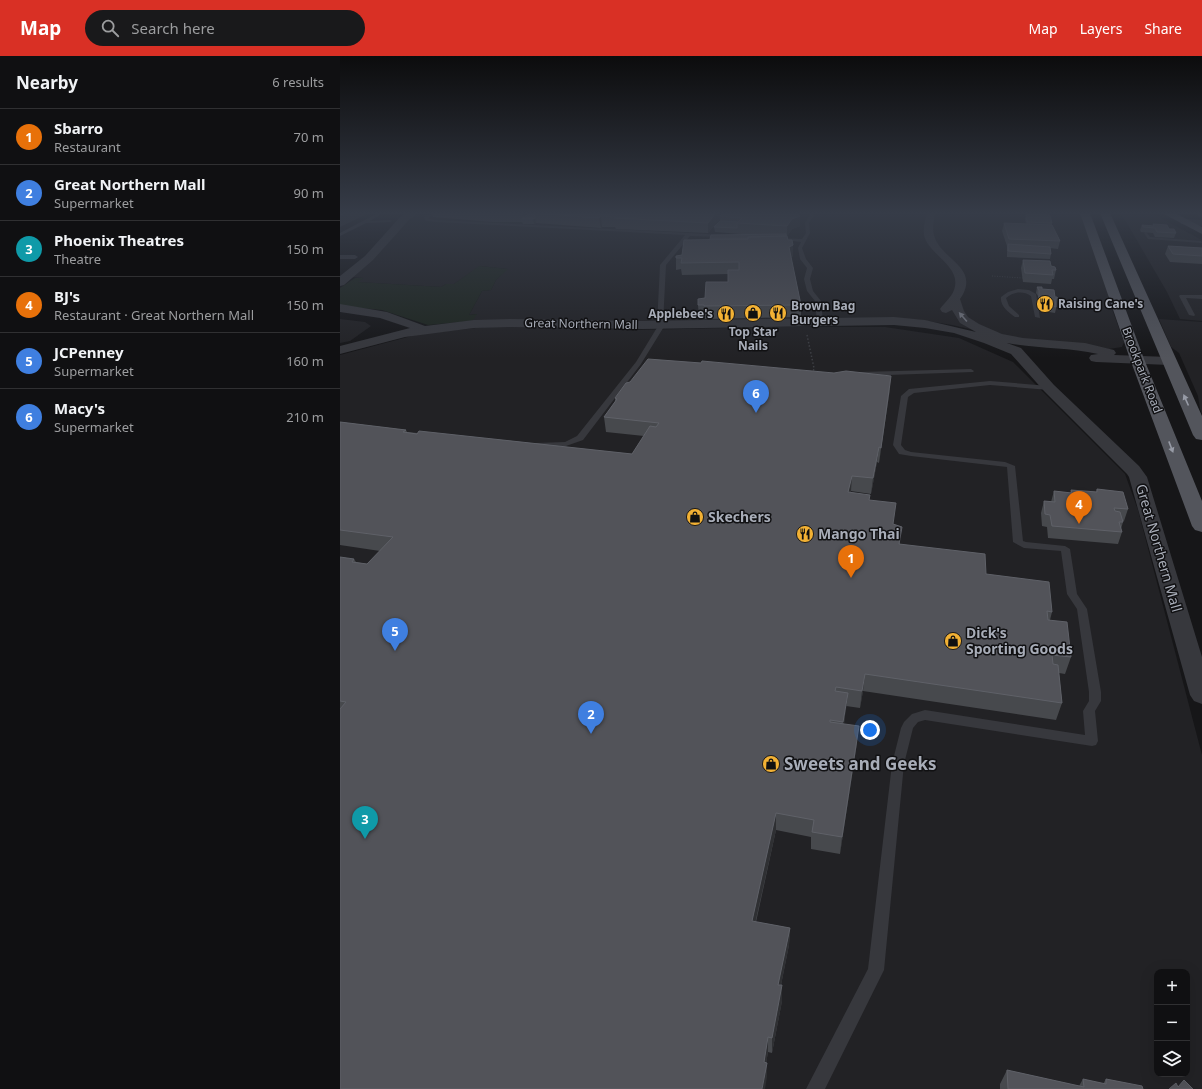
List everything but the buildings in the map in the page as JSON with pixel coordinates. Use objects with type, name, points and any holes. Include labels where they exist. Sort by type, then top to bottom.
[{"type":"main road","name":"Brookpark Road","points":[[1100,261],[1130,358],[1202,526]]},
{"type":"main road","name":"Brookpark Road","points":[[1126,261],[1202,435]]},
{"type":"street","points":[[340,270],[350,261]]},
{"type":"street","points":[[340,282],[365,261]]},
{"type":"street","points":[[934,325],[960,289],[961,280],[958,272],[949,261]]},
{"type":"street","name":"Great Northern Mall","points":[[954,299],[961,316],[979,329],[998,337],[1016,341],[1085,347],[1130,358]]},
{"type":"street","points":[[340,308],[383,314],[402,320],[423,330]]},
{"type":"street","points":[[340,315],[371,319],[404,333]]},
{"type":"street","name":"Great Northern Mall","points":[[340,350],[404,333],[459,326],[500,324],[661,325],[888,321],[934,325],[961,331],[1008,348],[1109,359],[1130,358],[1169,361]]},
{"type":"street","name":"Great Northern Mall","points":[[1008,348],[1109,353]]},
{"type":"street","name":"Great Northern Mall","points":[[1008,348],[1124,460],[1138,477],[1202,695]]},
{"type":"lane","points":[[530,444],[562,445],[572,443],[579,439],[641,366],[661,325],[663,265],[666,261]]},
{"type":"lane","points":[[804,261],[810,268],[807,279],[810,291],[818,301],[820,322]]},
{"type":"lane","points":[[1017,316],[1009,311],[1004,304],[1004,298],[1006,295],[1024,290],[1031,292],[1034,295],[1038,317]]},
{"type":"lane","points":[[1192,315],[1182,296],[1202,297]]},
{"type":"lane","points":[[852,374],[971,371]]},
{"type":"lane","points":[[815,1089],[876,970],[898,764],[906,728],[909,723],[916,717],[925,715],[1092,741],[1089,712],[1096,698],[1082,609],[1072,594],[1065,549],[1024,545],[1018,542],[1011,466],[1006,464],[911,454],[900,450],[898,445],[905,396],[912,391],[990,383],[1049,388]]},
{"type":"path","points":[[992,276],[1022,278]]},
{"type":"path","points":[[1089,303],[1100,302]]},
{"type":"path","points":[[806,322],[814,376]]},
{"type":"shaded area","points":[[367,261],[1099,261],[1107,284],[1109,301],[1124,342],[1122,347],[1109,349],[1028,342],[952,325],[915,319],[646,322],[468,321],[477,314],[469,315],[482,291],[491,290],[496,280],[507,269],[480,266],[454,284],[446,284],[441,287],[357,282],[363,278],[351,277]]},
{"type":"shaded area","points":[[1149,261],[1202,261],[1202,321],[1180,319],[1167,292]]},
{"type":"shaded area","points":[[479,266],[508,269],[496,280],[491,290],[482,291],[469,315],[477,314],[471,321],[428,325],[382,310],[340,306],[340,288],[355,278],[364,278],[358,282],[441,287],[446,284],[454,284]]},
{"type":"shaded area","points":[[340,319],[365,322],[371,326],[350,341],[340,343]]},
{"type":"shaded area","points":[[1159,319],[1202,322],[1202,414],[1198,396],[1179,353],[1171,347]]},
{"type":"shaded area","points":[[495,326],[635,330],[776,327],[885,327],[959,338],[1013,362],[1125,474],[1138,510],[1202,755],[1202,1089],[340,1089],[340,355],[419,334]]},
{"type":"place","name":"Raising Cane's","points":[[1045,304]]},
{"type":"place","name":"Top Star Nails","points":[[753,313]]},
{"type":"place","name":"Brown Bag Burgers","points":[[778,313]]},
{"type":"place","name":"Applebee's","points":[[726,314]]},
{"type":"place","name":"Macy's","points":[[756,413]]},
{"type":"place","name":"Skechers","points":[[695,517]]},
{"type":"place","name":"BJ's","points":[[1079,524]]},
{"type":"place","name":"Mango Thai","points":[[805,534]]},
{"type":"place","name":"Sbarro","points":[[851,578]]},
{"type":"place","name":"Dick's Sporting Goods","points":[[953,641]]},
{"type":"place","name":"JCPenney","points":[[395,651]]},
{"type":"place","name":"Great Northern Mall","points":[[591,734]]},
{"type":"place","name":"Sweets and Geeks","points":[[771,764]]},
{"type":"place","name":"Phoenix Theatres","points":[[365,839]]}]
